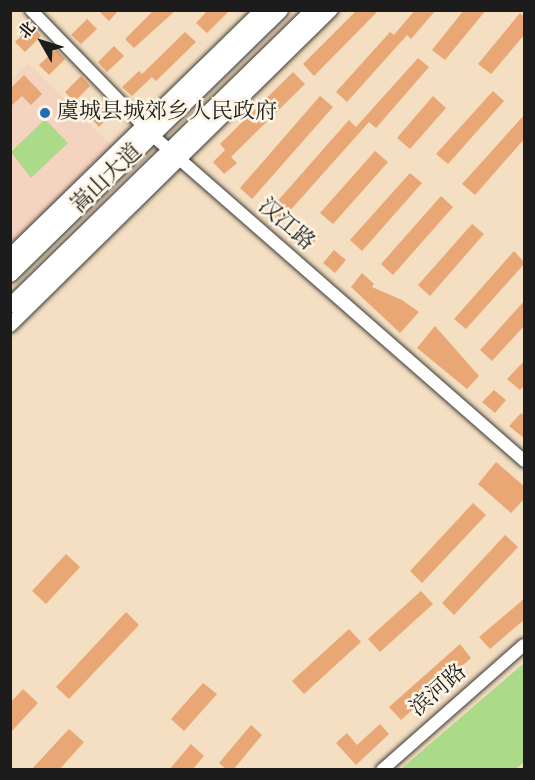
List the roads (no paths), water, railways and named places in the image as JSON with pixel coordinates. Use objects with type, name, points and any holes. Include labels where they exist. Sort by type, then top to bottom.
[{"type":"main road","points":[[10,256],[148,131],[262,10]]},
{"type":"main road","name":"嵩山大道","points":[[10,274],[148,131],[280,10]]},
{"type":"main road","name":"嵩山大道","points":[[10,305],[174,155],[312,10]]},
{"type":"main road","points":[[10,325],[174,155],[331,10]]},
{"type":"street","name":"汉江路","points":[[31,10],[174,155],[525,461]]},
{"type":"street","name":"滨河路","points":[[381,770],[525,645]]},
{"type":"place","name":"虞城县城郊乡人民政府","points":[[45,113]]}]
